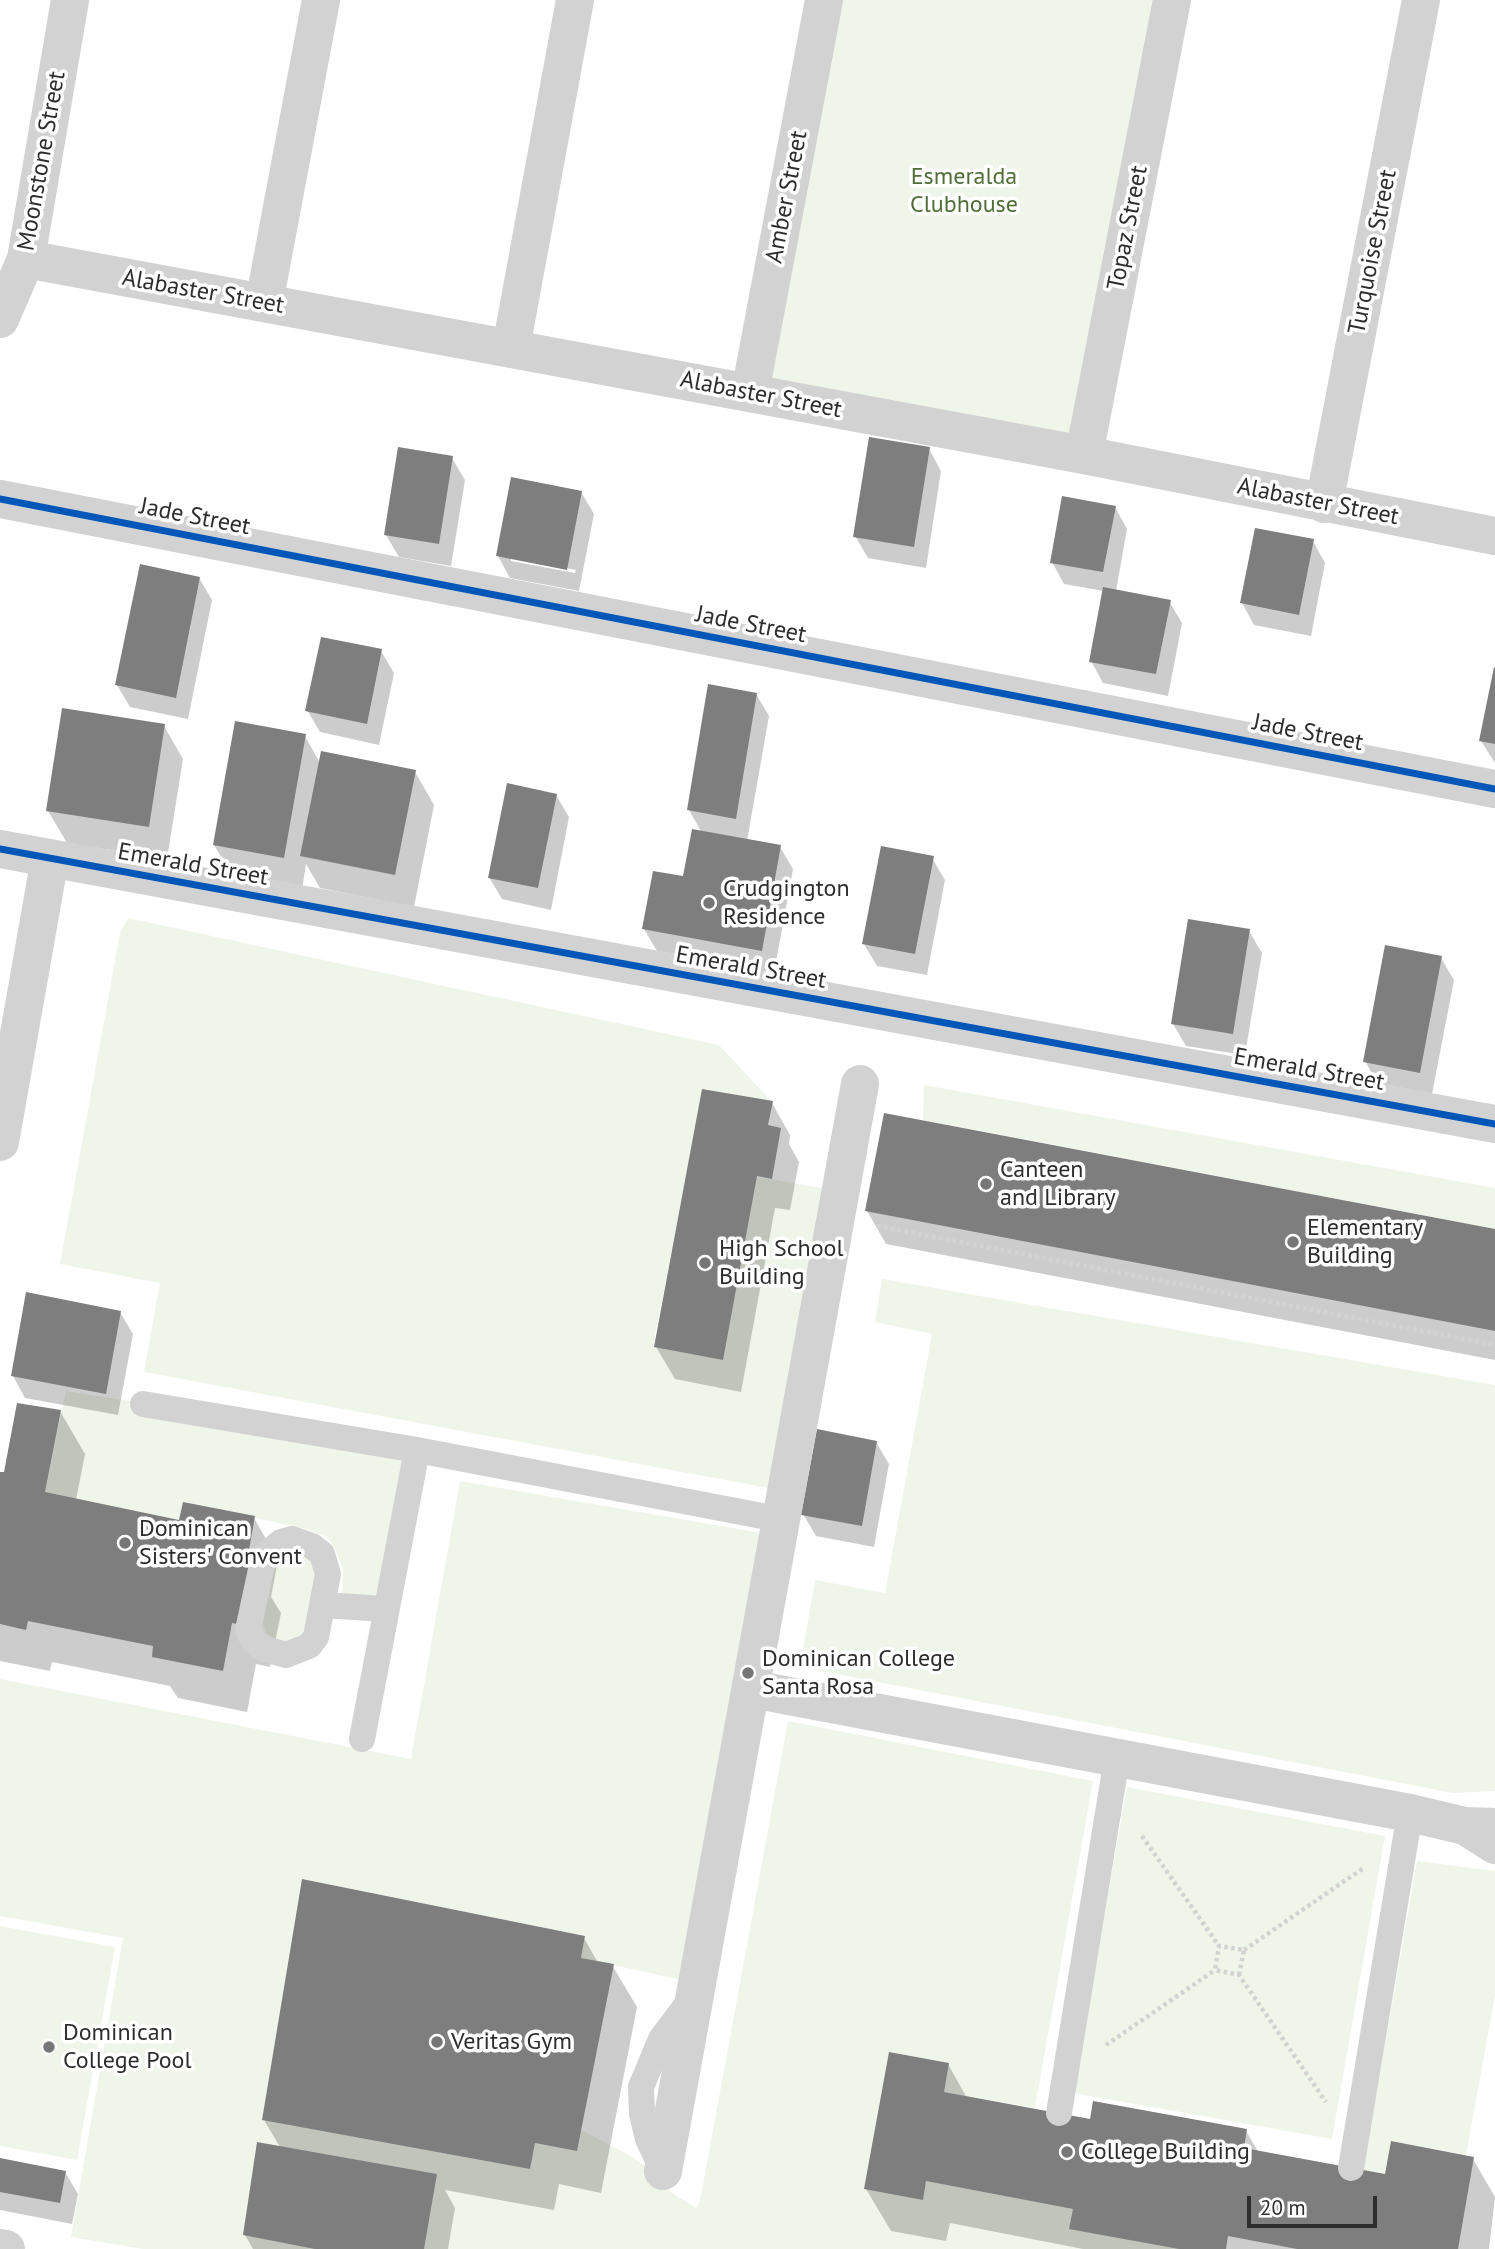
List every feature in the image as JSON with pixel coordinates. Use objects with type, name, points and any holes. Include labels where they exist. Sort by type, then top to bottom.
[{"type":"street","name":"Moonstone Street","points":[[0,319],[26,259],[69,0]]},
{"type":"street","points":[[264,303],[321,0]]},
{"type":"street","points":[[510,348],[575,0]]},
{"type":"street","name":"Amber Street","points":[[750,393],[824,0]]},
{"type":"street","name":"Topaz Street","points":[[1084,455],[1172,0]]},
{"type":"street","name":"Turquoise Street","points":[[1324,504],[1421,0]]},
{"type":"street","name":"Alabaster Street","points":[[26,259],[1084,455],[1495,536]]},
{"type":"street","name":"Jade Street","points":[[0,499],[1495,789]]},
{"type":"street","name":"Emerald Street","points":[[0,849],[1495,1124]]},
{"type":"street","points":[[0,1142],[50,858]]},
{"type":"street","points":[[663,2171],[860,1084]]},
{"type":"street","points":[[752,1689],[1114,1775],[1408,1826],[1485,1832]]},
{"type":"street","points":[[0,2248],[6,2249]]},
{"type":"lane","points":[[143,1404],[417,1450],[783,1520]]},
{"type":"lane","points":[[362,1739],[417,1450]]},
{"type":"lane","points":[[323,1605],[385,1609]]},
{"type":"lane","points":[[1059,2113],[1114,1775]]},
{"type":"lane","points":[[1353,2156],[1408,1826]]},
{"type":"path","points":[[874,1225],[1495,1345]]},
{"type":"path","points":[[1065,2074],[1214,1970],[1219,1945],[1114,1775]]},
{"type":"path","points":[[1353,2156],[1239,1975],[1244,1950],[1408,1826]]},
{"type":"path","points":[[1219,1945],[1244,1950]]},
{"type":"path","points":[[1214,1970],[1239,1975]]},
{"type":"green space","name":"Esmeralda Clubhouse","points":[[838,0],[1163,0],[1079,435],[764,382]]},
{"type":"green space","points":[[128,918],[719,1045],[772,1102],[703,1089],[653,1346],[722,1360],[756,1177],[846,1192],[790,1492],[144,1372],[160,1283],[60,1264],[120,933]]},
{"type":"green space","points":[[924,1085],[1495,1188],[1495,1229],[923,1120]]},
{"type":"green space","points":[[882,1279],[1495,1385],[1495,1791],[1453,1793],[800,1667],[815,1580],[885,1593],[932,1334],[875,1322]]},
{"type":"green space","points":[[66,1391],[425,1448],[397,1603],[342,1593],[343,1570],[334,1546],[327,1537],[306,1529],[183,1502],[179,1520],[45,1493]]},
{"type":"green space","points":[[460,1481],[779,1536],[696,1983],[581,1958],[585,1936],[302,1879],[262,2120],[530,2169],[535,2143],[577,2151],[581,2130],[631,2156],[651,2171],[672,2193],[696,2208],[700,2201],[788,1721],[1093,1781],[1035,2108],[944,2092],[949,2063],[890,2052],[865,2189],[922,2200],[926,2181],[1073,2209],[1179,2249],[424,2249],[437,2174],[258,2142],[315,2249],[143,2249],[71,2237],[123,1938],[0,1916],[0,1679],[411,1759]]},
{"type":"green space","points":[[292,1551],[311,1559],[316,1574],[305,1629],[301,1637],[288,1642],[276,1640],[267,1634],[262,1621],[273,1566],[279,1557]]},
{"type":"green space","points":[[1127,1787],[1385,1836],[1332,2139],[1073,2093]]},
{"type":"green space","points":[[1417,1861],[1495,1871],[1495,1995],[1466,2155],[1391,2141],[1385,2174],[1363,2170]]},
{"type":"green space","name":"Dominican College Pool","points":[[0,1926],[115,1947],[77,2160],[0,2146]]},
{"type":"building","points":[[869,437],[930,447],[914,547],[853,537]]},
{"type":"building","points":[[398,447],[453,456],[439,544],[384,535]]},
{"type":"building","points":[[511,477],[582,491],[567,570],[496,556]]},
{"type":"building","points":[[1062,496],[1116,506],[1103,572],[1050,563]]},
{"type":"building","points":[[1255,528],[1314,539],[1299,615],[1240,603]]},
{"type":"building","points":[[140,564],[200,577],[176,698],[115,685]]},
{"type":"building","points":[[1103,587],[1171,600],[1156,674],[1089,662]]},
{"type":"building","points":[[321,637],[382,649],[367,724],[305,711]]},
{"type":"building","points":[[1495,668],[1495,744],[1479,741]]},
{"type":"building","points":[[708,684],[757,693],[736,819],[687,810]]},
{"type":"building","points":[[62,708],[165,724],[149,827],[46,811]]},
{"type":"building","points":[[235,721],[306,734],[284,858],[213,845]]},
{"type":"building","points":[[321,751],[416,770],[395,875],[300,856]]},
{"type":"building","points":[[507,783],[557,794],[538,888],[488,878]]},
{"type":"building","name":"Crudgington Residence","points":[[692,829],[781,845],[762,951],[642,929],[653,871],[683,876]]},
{"type":"building","points":[[881,846],[934,856],[915,954],[862,944]]},
{"type":"building","points":[[1188,919],[1250,929],[1233,1034],[1171,1024]]},
{"type":"building","points":[[1385,945],[1442,956],[1420,1073],[1363,1062]]},
{"type":"building","name":"High School Building","points":[[702,1089],[773,1101],[768,1125],[781,1128],[772,1179],[757,1176],[723,1360],[654,1347]]},
{"type":"building","name":"Elementary Building","points":[[884,1113],[1495,1229],[1495,1331],[865,1211]]},
{"type":"building","points":[[26,1292],[121,1311],[106,1394],[11,1376]]},
{"type":"building","name":"Dominican Sisters' Convent","points":[[17,1403],[61,1410],[45,1492],[179,1520],[183,1502],[255,1516],[246,1567],[258,1569],[247,1626],[232,1623],[223,1671],[152,1657],[153,1646],[28,1621],[26,1630],[0,1624],[0,1472],[4,1472]]},
{"type":"building","points":[[817,1429],[877,1441],[862,1526],[801,1515]]},
{"type":"building","name":"Veritas Gym","points":[[302,1879],[585,1936],[581,1958],[614,1964],[577,2151],[535,2143],[530,2169],[262,2120]]},
{"type":"building","name":"College Building","points":[[889,2052],[949,2063],[944,2092],[1090,2119],[1093,2101],[1247,2129],[1244,2148],[1385,2174],[1391,2141],[1474,2157],[1458,2249],[1297,2249],[1228,2236],[1226,2249],[1179,2249],[1069,2229],[1073,2209],[926,2181],[923,2200],[864,2189]]},
{"type":"building","points":[[257,2142],[437,2174],[424,2249],[315,2249],[243,2235]]},
{"type":"building","points":[[0,2158],[66,2171],[60,2203],[0,2192]]},
{"type":"cycle path","points":[[0,499],[1495,789]]},
{"type":"cycle path","points":[[0,849],[1495,1124]]},
{"type":"place","name":"Crudgington Residence","points":[[709,903]]},
{"type":"place","name":"Canteen and Library","points":[[986,1184]]},
{"type":"place","name":"Elementary Building","points":[[1293,1242]]},
{"type":"place","name":"High School Building","points":[[705,1263]]},
{"type":"place","name":"Dominican Sisters' Convent","points":[[125,1543]]},
{"type":"place","name":"Dominican College Santa Rosa","points":[[748,1673]]},
{"type":"place","name":"Veritas Gym","points":[[437,2042]]},
{"type":"place","name":"Dominican College Pool","points":[[49,2047]]},
{"type":"place","name":"College Building","points":[[1067,2152]]}]
